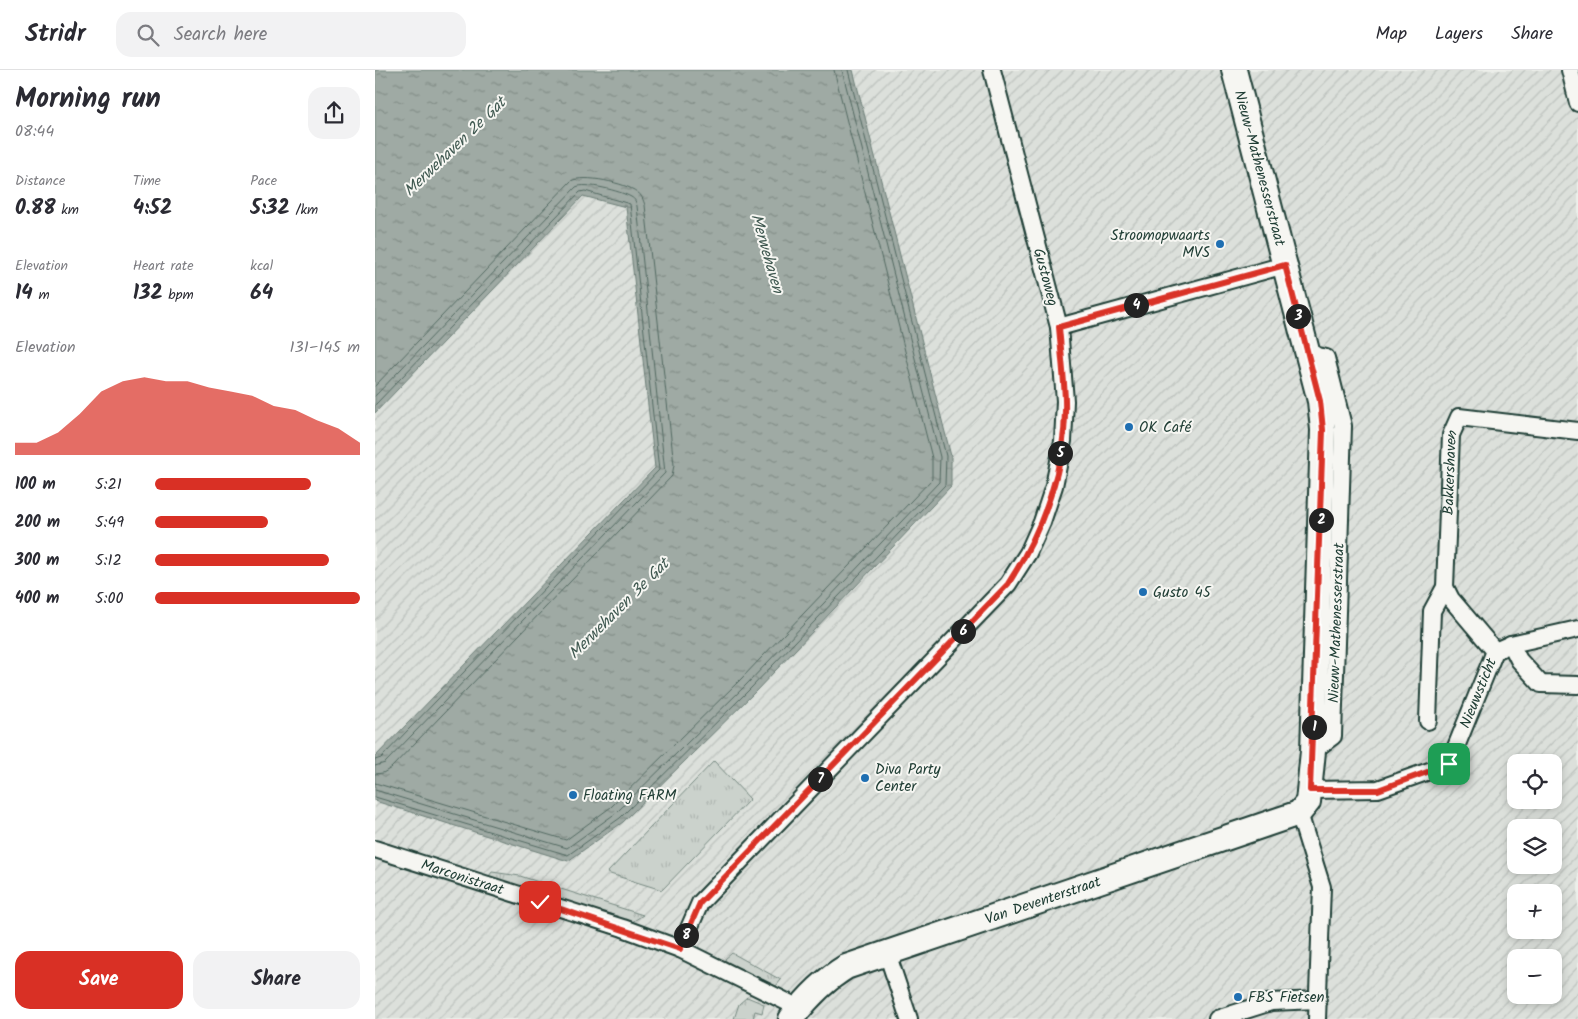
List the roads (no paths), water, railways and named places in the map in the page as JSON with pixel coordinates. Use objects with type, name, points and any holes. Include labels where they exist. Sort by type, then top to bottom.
[{"type":"street","name":"Gustoweg","points":[[680,949],[700,903],[1008,584],[1028,553],[1042,522],[1054,486],[1063,441],[1065,401],[1059,327],[992,70]]},
{"type":"street","name":"Nieuw-Mathenesserstraat","points":[[1234,70],[1320,401],[1323,430],[1313,751],[1308,802],[1299,813]]},
{"type":"street","points":[[1570,70],[1578,103]]},
{"type":"street","points":[[1059,327],[1285,265]]},
{"type":"street","name":"Bakkershaven","points":[[1428,721],[1432,611],[1445,587],[1451,435],[1459,417],[1578,431]]},
{"type":"street","points":[[1445,587],[1451,599],[1495,651]]},
{"type":"street","name":"Nieuwsticht","points":[[1310,790],[1378,790],[1449,764],[1454,757],[1495,651],[1511,644],[1578,629]]},
{"type":"street","points":[[1511,644],[1519,660],[1541,684],[1578,685]]},
{"type":"street","points":[[1299,813],[1322,887],[1317,1019]]},
{"type":"street","name":"Van Deventerstraat","points":[[795,1015],[829,977],[846,967],[1299,813]]},
{"type":"street","name":"Marconistraat","points":[[375,849],[623,928],[680,949],[795,1015]]},
{"type":"street","points":[[887,953],[909,1019]]},
{"type":"street","points":[[1217,1019],[1271,1002],[1317,1000]]},
{"type":"water","points":[[375,70],[853,70],[951,456],[951,486],[755,692],[623,822],[568,861],[375,801],[375,757],[655,468],[626,207],[583,196],[375,413]]},
{"type":"place","name":"Stroomopwaarts MVS","points":[[1220,244]]},
{"type":"place","name":"OK Café","points":[[1129,427]]},
{"type":"place","name":"Gusto 45","points":[[1143,592]]},
{"type":"place","name":"Diva Party Center","points":[[865,778]]},
{"type":"place","name":"Floating FARM","points":[[573,795]]},
{"type":"place","name":"FBS Fietsen","points":[[1238,997]]},
{"type":"water label","name":"Merwehaven 2e Gat","points":[[454,146]]},
{"type":"water label","name":"Merwehaven","points":[[768,253]]},
{"type":"water label","name":"Merwehaven 3e Gat","points":[[618,608]]}]
